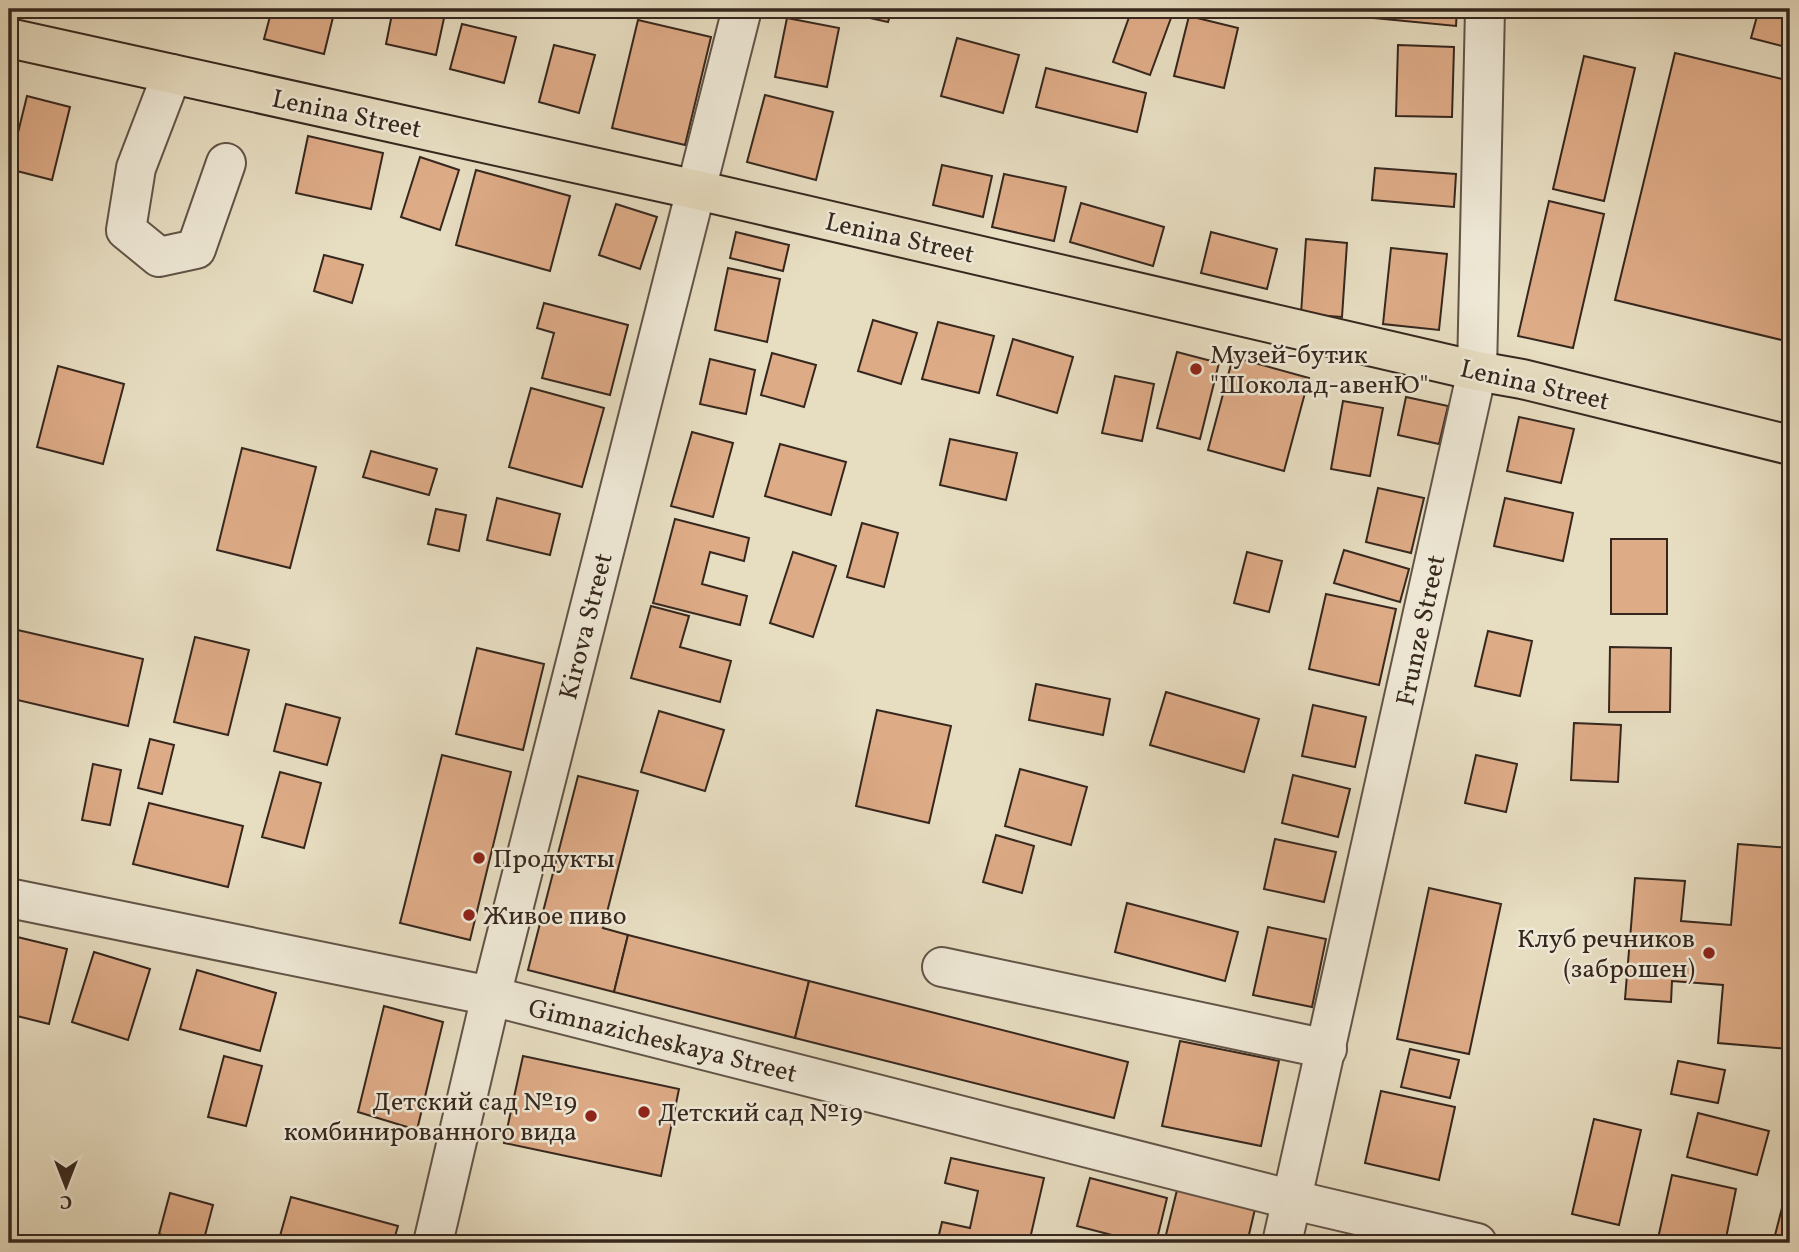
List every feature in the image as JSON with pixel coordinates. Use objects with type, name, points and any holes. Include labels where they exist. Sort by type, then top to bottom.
[{"type":"main road","name":"Lenina Street","points":[[9,38],[697,190],[1477,371],[1522,379],[1790,445]]},
{"type":"street","name":"Kirova Street","points":[[433,1243],[491,996],[742,9]]},
{"type":"street","name":"Frunze Street","points":[[1282,1243],[1477,371],[1485,9]]},
{"type":"street","points":[[172,74],[136,168],[126,230],[159,257],[196,249],[226,163]]},
{"type":"street","name":"Gimnazicheskaya Street","points":[[9,898],[491,996],[1293,1200],[1477,1243]]},
{"type":"street","points":[[942,967],[1327,1049]]},
{"type":"building","points":[[272,9],[335,9],[324,54],[264,39]]},
{"type":"building","points":[[393,9],[446,9],[436,55],[386,44]]},
{"type":"building","points":[[830,9],[892,9],[888,22]]},
{"type":"building","points":[[1132,9],[1143,9],[1171,18],[1150,75],[1113,62]]},
{"type":"building","points":[[1365,9],[1457,9],[1456,26],[1364,17]]},
{"type":"building","points":[[1759,9],[1790,9],[1790,48],[1751,38]]},
{"type":"building","points":[[1189,16],[1238,28],[1224,88],[1174,76]]},
{"type":"building","points":[[787,18],[839,28],[827,87],[775,77]]},
{"type":"building","points":[[638,20],[711,37],[685,145],[612,128]]},
{"type":"building","points":[[462,24],[516,37],[504,83],[450,69]]},
{"type":"building","points":[[957,38],[1019,55],[1003,113],[941,96]]},
{"type":"building","points":[[554,45],[595,55],[579,113],[539,102]]},
{"type":"building","points":[[1398,45],[1454,47],[1452,117],[1396,116]]},
{"type":"building","points":[[1675,53],[1790,81],[1790,342],[1615,300]]},
{"type":"building","points":[[1584,56],[1635,68],[1604,201],[1553,189]]},
{"type":"building","points":[[1046,68],[1146,93],[1137,132],[1036,107]]},
{"type":"building","points":[[765,95],[833,112],[816,180],[747,162]]},
{"type":"building","points":[[27,96],[70,107],[52,180],[9,169]]},
{"type":"building","points":[[308,136],[383,153],[371,209],[296,193]]},
{"type":"building","points":[[420,157],[459,170],[440,230],[401,217]]},
{"type":"building","points":[[942,165],[992,176],[983,217],[933,205]]},
{"type":"building","points":[[1375,168],[1456,174],[1454,207],[1372,200]]},
{"type":"building","points":[[476,170],[570,196],[550,271],[456,245]]},
{"type":"building","points":[[1004,174],[1066,187],[1054,241],[992,227]]},
{"type":"building","points":[[1549,201],[1604,214],[1573,348],[1518,336]]},
{"type":"building","points":[[1081,203],[1164,227],[1153,266],[1070,242]]},
{"type":"building","points":[[616,204],[657,217],[640,269],[599,255]]},
{"type":"building","points":[[736,232],[789,245],[783,271],[730,258]]},
{"type":"building","points":[[1211,232],[1277,249],[1267,289],[1201,273]]},
{"type":"building","points":[[1306,239],[1347,243],[1342,317],[1301,314]]},
{"type":"building","points":[[1391,248],[1447,254],[1439,330],[1383,324]]},
{"type":"building","points":[[324,255],[363,265],[352,303],[314,291]]},
{"type":"building","points":[[728,268],[780,279],[767,342],[715,330]]},
{"type":"building","points":[[544,303],[628,325],[610,395],[542,378],[554,333],[537,328]]},
{"type":"building","points":[[873,320],[917,333],[901,384],[858,371]]},
{"type":"building","points":[[938,322],[994,336],[979,393],[922,379]]},
{"type":"building","points":[[1013,339],[1073,357],[1057,413],[997,395]]},
{"type":"building","points":[[1177,352],[1219,363],[1200,439],[1157,428]]},
{"type":"building","points":[[772,353],[816,365],[804,407],[761,395]]},
{"type":"building","points":[[1233,357],[1309,378],[1284,471],[1208,450]]},
{"type":"building","points":[[710,359],[755,370],[746,414],[700,404]]},
{"type":"building","points":[[58,366],[124,384],[103,464],[37,447]]},
{"type":"building","points":[[1115,376],[1154,384],[1142,441],[1102,433]]},
{"type":"building","points":[[531,388],[604,408],[582,487],[509,467]]},
{"type":"building","points":[[1406,397],[1448,406],[1439,444],[1398,435]]},
{"type":"building","points":[[1343,401],[1383,408],[1370,476],[1331,469]]},
{"type":"building","points":[[1519,417],[1574,429],[1561,483],[1507,471]]},
{"type":"building","points":[[692,432],[733,443],[713,517],[671,506]]},
{"type":"building","points":[[950,439],[1017,453],[1006,500],[940,485]]},
{"type":"building","points":[[780,444],[846,462],[831,515],[765,496]]},
{"type":"building","points":[[242,448],[316,467],[290,568],[217,550]]},
{"type":"building","points":[[371,451],[437,469],[429,495],[363,477]]},
{"type":"building","points":[[1378,488],[1424,498],[1411,553],[1366,542]]},
{"type":"building","points":[[497,498],[560,514],[550,555],[487,540]]},
{"type":"building","points":[[1505,498],[1573,513],[1563,561],[1494,546]]},
{"type":"building","points":[[436,509],[466,515],[459,551],[428,544]]},
{"type":"building","points":[[675,519],[749,538],[744,561],[710,552],[702,584],[747,596],[740,625],[653,603]]},
{"type":"building","points":[[862,523],[898,533],[884,587],[847,577]]},
{"type":"building","points":[[1611,539],[1667,539],[1667,614],[1611,614]]},
{"type":"building","points":[[1344,550],[1409,569],[1400,602],[1334,583]]},
{"type":"building","points":[[793,552],[836,566],[813,637],[770,623]]},
{"type":"building","points":[[1247,552],[1282,561],[1269,612],[1234,603]]},
{"type":"building","points":[[1326,594],[1396,609],[1379,685],[1309,669]]},
{"type":"building","points":[[651,606],[689,616],[680,647],[731,661],[720,702],[631,678]]},
{"type":"building","points":[[9,628],[143,659],[128,726],[9,698]]},
{"type":"building","points":[[1488,631],[1532,641],[1520,696],[1475,686]]},
{"type":"building","points":[[195,637],[249,650],[228,735],[174,722]]},
{"type":"building","points":[[1610,647],[1671,648],[1670,712],[1609,712]]},
{"type":"building","points":[[477,648],[544,664],[523,750],[456,734]]},
{"type":"building","points":[[1036,684],[1110,699],[1103,735],[1029,720]]},
{"type":"building","points":[[1166,692],[1259,719],[1244,772],[1150,745]]},
{"type":"building","points":[[286,704],[340,718],[327,765],[274,751]]},
{"type":"building","points":[[1313,705],[1366,717],[1355,767],[1302,756]]},
{"type":"building","points":[[877,710],[951,726],[929,823],[856,806]]},
{"type":"building","points":[[659,711],[724,730],[705,791],[641,772]]},
{"type":"building","points":[[1574,723],[1621,725],[1618,782],[1571,780]]},
{"type":"building","points":[[150,739],[174,745],[162,794],[138,788]]},
{"type":"building","points":[[442,755],[511,772],[470,940],[400,923]]},
{"type":"building","points":[[1476,755],[1517,764],[1506,812],[1465,803]]},
{"type":"building","points":[[93,764],[121,770],[110,825],[82,820]]},
{"type":"building","points":[[1020,769],[1087,787],[1071,845],[1005,826]]},
{"type":"building","points":[[280,772],[321,783],[304,848],[262,837]]},
{"type":"building","points":[[1293,775],[1350,789],[1338,837],[1282,823]]},
{"type":"building","points":[[578,776],[638,791],[603,928],[628,935],[614,992],[528,970]]},
{"type":"building","points":[[149,803],[243,826],[228,887],[133,864]]},
{"type":"building","points":[[996,835],[1034,846],[1022,893],[983,882]]},
{"type":"building","points":[[1275,839],[1336,852],[1324,902],[1264,889]]},
{"type":"building","name":"Клуб речников (заброшен)","points":[[1738,844],[1790,848],[1789,1049],[1718,1043],[1723,985],[1672,981],[1671,1002],[1625,999],[1635,878],[1685,881],[1681,921],[1731,925]]},
{"type":"building","points":[[1429,888],[1501,904],[1469,1054],[1397,1039]]},
{"type":"building","points":[[1127,903],[1238,932],[1225,981],[1115,952]]},
{"type":"building","points":[[1268,927],[1326,939],[1312,1007],[1253,995]]},
{"type":"building","points":[[9,935],[67,949],[49,1024],[9,1014]]},
{"type":"building","points":[[628,935],[809,981],[795,1038],[614,992]]},
{"type":"building","points":[[94,952],[150,969],[128,1040],[72,1022]]},
{"type":"building","points":[[197,970],[276,993],[260,1051],[180,1029]]},
{"type":"building","points":[[809,981],[1128,1062],[1114,1118],[795,1038]]},
{"type":"building","points":[[384,1006],[443,1022],[417,1130],[358,1112]]},
{"type":"building","points":[[1180,1041],[1279,1061],[1261,1146],[1162,1126]]},
{"type":"building","points":[[1410,1049],[1459,1060],[1450,1098],[1401,1087]]},
{"type":"building","points":[[224,1056],[262,1066],[246,1126],[208,1117]]},
{"type":"building","name":"Детский сад №19 комбинированного вида","points":[[523,1056],[679,1089],[661,1176],[504,1143]]},
{"type":"building","points":[[1678,1061],[1725,1070],[1718,1103],[1671,1094]]},
{"type":"building","points":[[1381,1091],[1455,1107],[1439,1180],[1365,1163]]},
{"type":"building","points":[[1698,1113],[1769,1131],[1757,1175],[1687,1157]]},
{"type":"building","points":[[1594,1119],[1641,1130],[1619,1225],[1572,1214]]},
{"type":"building","points":[[951,1158],[1044,1178],[1029,1243],[937,1243],[942,1222],[970,1228],[978,1191],[945,1183]]},
{"type":"building","points":[[1672,1175],[1736,1189],[1725,1243],[1657,1243]]},
{"type":"building","points":[[1090,1178],[1167,1198],[1156,1243],[1143,1243],[1077,1226]]},
{"type":"building","points":[[1177,1190],[1255,1209],[1247,1243],[1164,1243]]},
{"type":"building","points":[[170,1193],[213,1205],[203,1243],[159,1234]]},
{"type":"building","points":[[291,1197],[398,1226],[393,1243],[278,1243]]},
{"type":"building","points":[[1783,1204],[1790,1206],[1790,1243],[1773,1243]]},
{"type":"building","points":[[1331,1237],[1357,1243],[1330,1243]]},
{"type":"place","name":"Музей-бутик \"Шоколад-авенЮ\"","points":[[1196,369]]},
{"type":"place","name":"Продукты","points":[[479,858]]},
{"type":"place","name":"Живое пиво","points":[[469,915]]},
{"type":"place","name":"Клуб речников (заброшен)","points":[[1709,953]]},
{"type":"place","name":"Детский сад №19","points":[[644,1112]]},
{"type":"place","name":"Детский сад №19 комбинированного вида","points":[[591,1116]]}]
